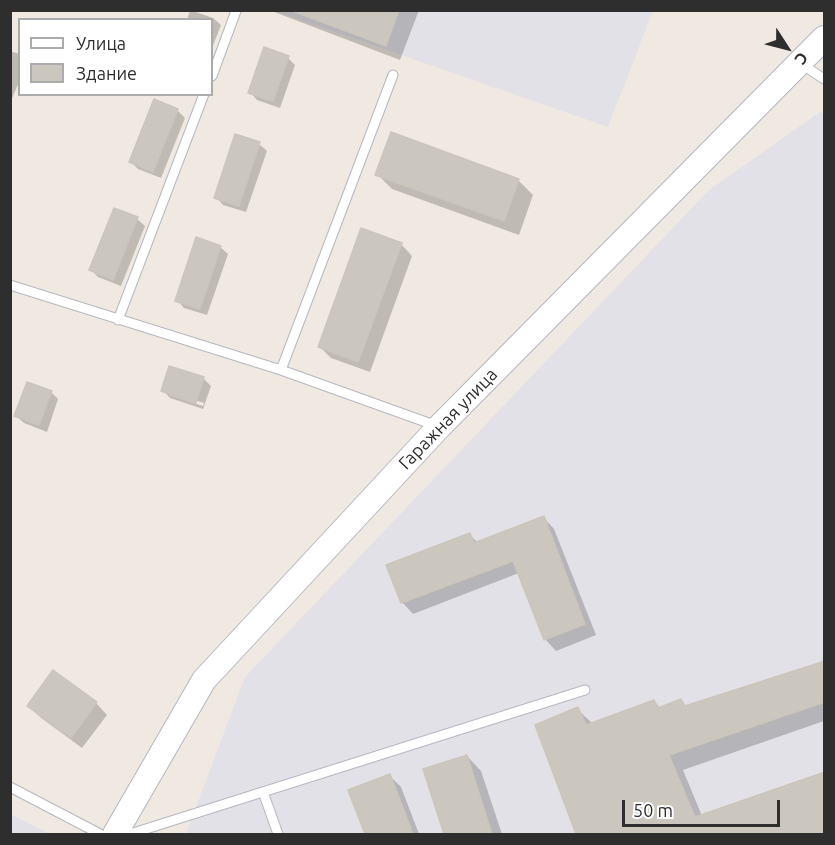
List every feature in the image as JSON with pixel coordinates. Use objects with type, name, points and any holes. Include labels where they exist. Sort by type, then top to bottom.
[{"type":"street","name":"Гаражная улица","points":[[115,834],[204,680],[439,427],[825,38]]},
{"type":"lane","points":[[213,73],[236,10]]},
{"type":"lane","points":[[800,63],[825,80]]},
{"type":"lane","points":[[281,370],[393,75]]},
{"type":"lane","points":[[118,320],[203,96]]},
{"type":"lane","points":[[10,285],[281,370],[439,427]]},
{"type":"lane","points":[[130,834],[585,690]]},
{"type":"lane","points":[[10,787],[100,834]]},
{"type":"lane","points":[[263,792],[278,834]]},
{"type":"shaded area","points":[[275,11],[653,11],[608,127]]},
{"type":"shaded area","points":[[820,112],[824,115],[824,834],[186,834],[245,677],[709,190]]},
{"type":"shaded area","points":[[11,814],[50,834],[11,834]]},
{"type":"building","points":[[295,10],[399,10],[386,46],[295,12]]},
{"type":"building","points":[[264,47],[289,56],[273,101],[248,93]]},
{"type":"building","points":[[154,99],[178,109],[153,172],[129,162]]},
{"type":"building","points":[[391,132],[519,179],[504,221],[375,175]]},
{"type":"building","points":[[235,134],[260,142],[239,206],[214,198]]},
{"type":"building","points":[[114,208],[138,217],[113,280],[89,270]]},
{"type":"building","points":[[361,228],[402,243],[358,362],[318,347]]},
{"type":"building","points":[[196,237],[221,246],[200,309],[175,301]]},
{"type":"building","points":[[169,366],[204,377],[196,403],[161,391]]},
{"type":"building","points":[[27,382],[52,391],[39,425],[14,416]]},
{"type":"building","points":[[544,516],[585,624],[544,640],[513,561],[401,603],[386,565],[470,533],[474,543]]},
{"type":"building","points":[[825,661],[825,702],[669,755],[695,817],[825,772],[825,834],[576,834],[535,725],[578,707],[586,725],[654,700],[658,708],[681,699],[685,706]]},
{"type":"building","points":[[53,670],[97,702],[71,738],[27,706]]},
{"type":"building","points":[[467,755],[492,834],[444,834],[423,769]]},
{"type":"building","points":[[390,774],[413,834],[365,834],[348,790]]}]
